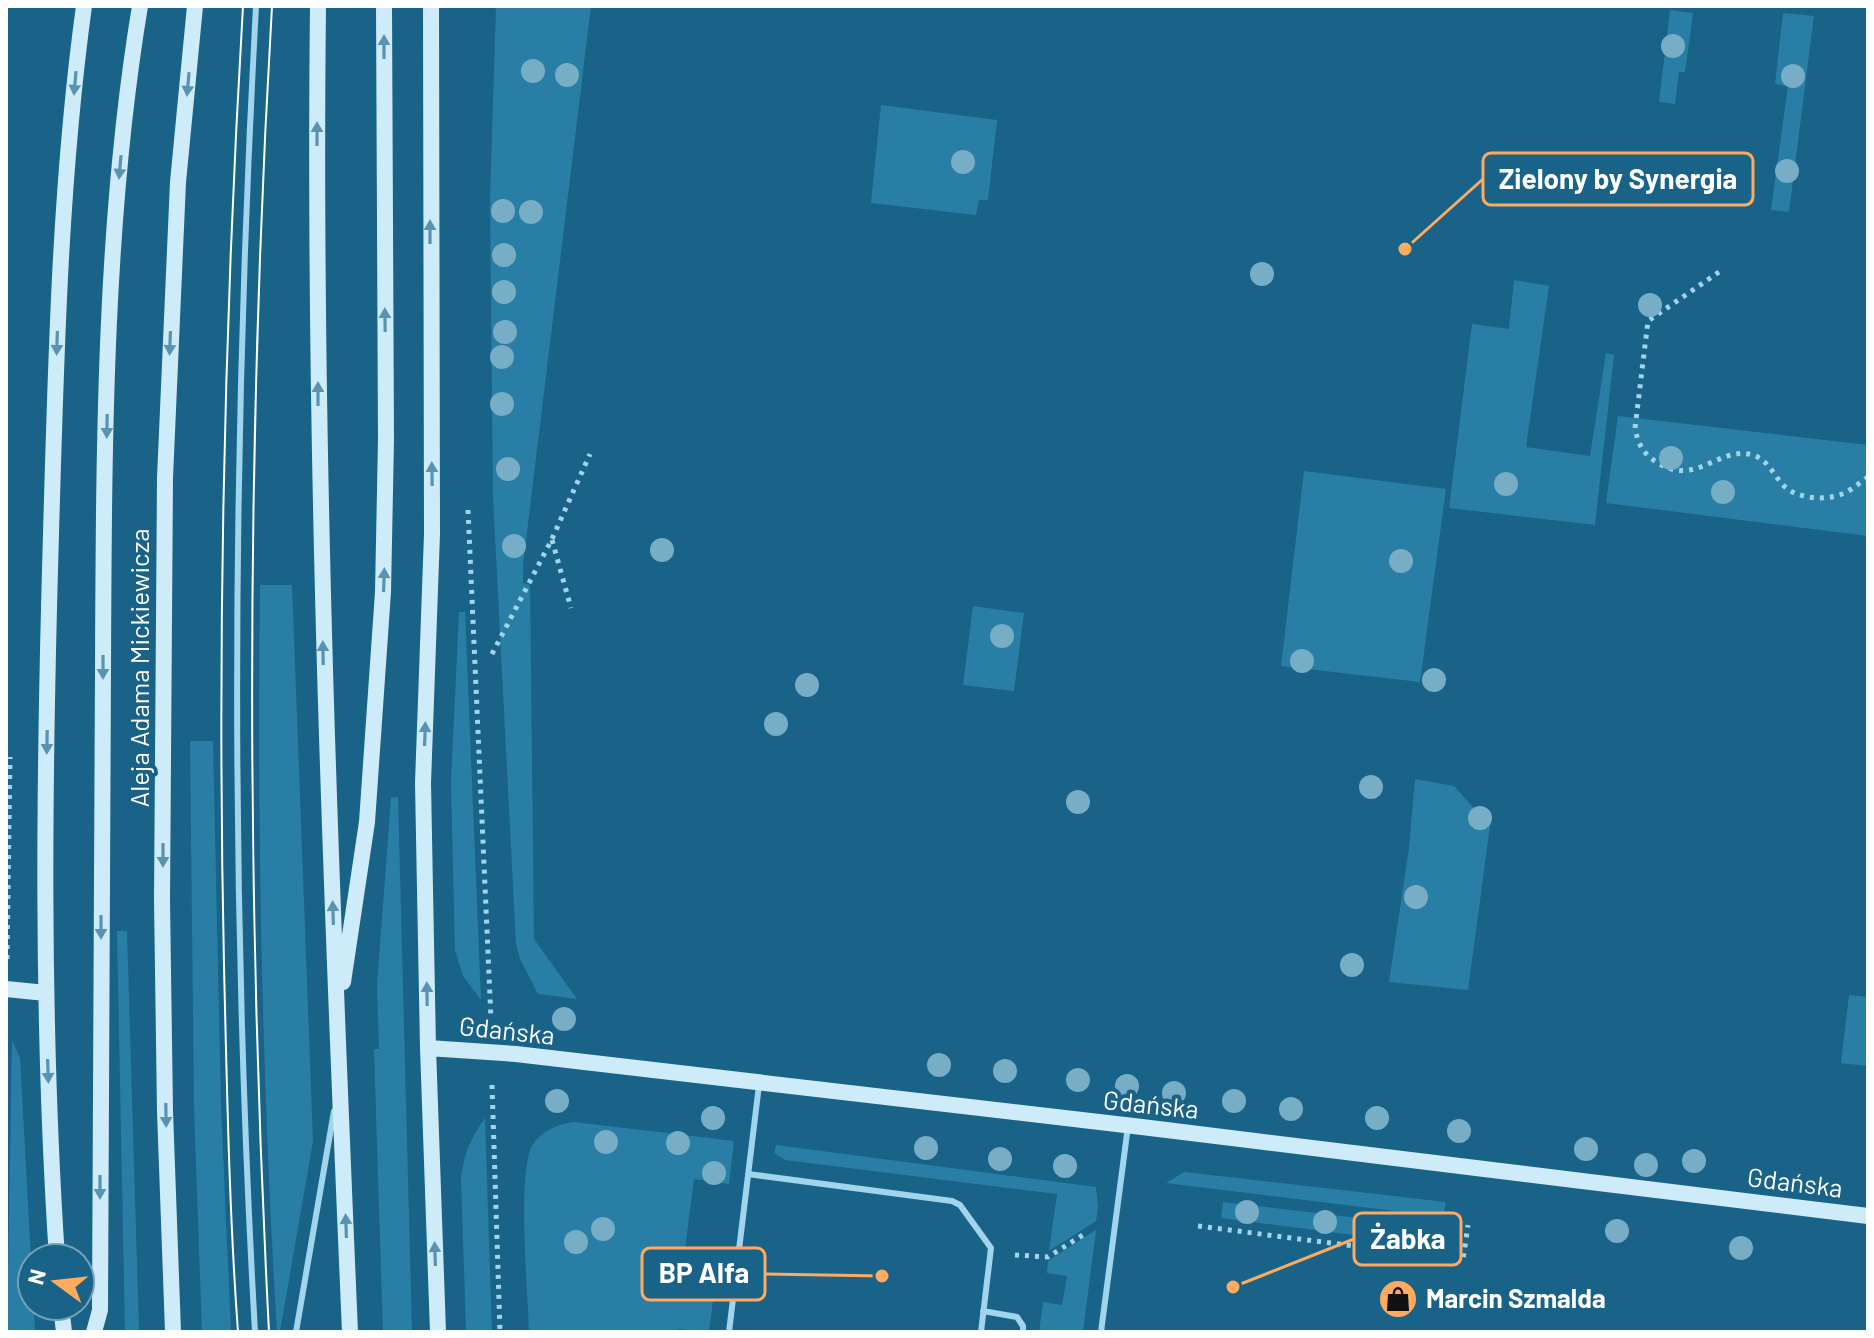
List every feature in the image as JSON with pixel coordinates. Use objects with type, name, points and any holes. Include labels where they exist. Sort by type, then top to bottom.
[{"type":"main road","points":[[56,1242],[46,993],[48,636],[57,319],[67,166],[84,6]]},
{"type":"main road","points":[[94,1332],[100,1310],[103,605],[109,323],[128,78],[140,6]]},
{"type":"main road","name":"Aleja Adama Mickiewicza","points":[[173,1332],[162,900],[165,478],[178,182],[195,6]]},
{"type":"main road","points":[[318,6],[318,446],[350,1332]]},
{"type":"main road","points":[[337,1019],[367,822],[383,592],[386,440],[384,6]]},
{"type":"main road","points":[[431,6],[432,534],[423,783],[438,1332]]},
{"type":"main road","points":[[6,989],[46,993]]},
{"type":"main road","name":"Gdańska","points":[[428,1048],[491,1052],[1128,1126],[1868,1216]]},
{"type":"lane","points":[[255,1332],[241,1018],[236,681],[237,490],[256,6]]},
{"type":"lane","points":[[296,1332],[339,1078]]},
{"type":"lane","points":[[729,1332],[759,1085]]},
{"type":"lane","points":[[1101,1332],[1128,1126]]},
{"type":"lane","points":[[748,1174],[952,1201],[960,1205],[991,1248],[981,1332]]},
{"type":"lane","points":[[983,1311],[1017,1317],[1023,1332]]},
{"type":"path","points":[[1719,272],[1648,321],[1635,428],[1638,444],[1648,457],[1674,471],[1688,472],[1738,454],[1754,455],[1766,463],[1786,488],[1812,497],[1840,496],[1868,477]]},
{"type":"path","points":[[492,654],[552,539],[590,454]]},
{"type":"path","points":[[468,508],[500,1332]]},
{"type":"path","points":[[552,539],[571,608]]},
{"type":"path","points":[[990,1254],[1048,1257],[1117,1213]]},
{"type":"path","points":[[1198,1226],[1463,1260],[1468,1225]]},
{"type":"shaded area","points":[[496,6],[591,6],[523,565],[523,583],[530,585],[534,939],[577,999],[538,994],[516,944],[493,497],[490,200]]},
{"type":"shaded area","points":[[1670,10],[1693,13],[1685,72],[1679,72],[1675,104],[1659,102]]},
{"type":"shaded area","points":[[1783,13],[1814,16],[1789,212],[1771,210],[1788,86],[1775,84]]},
{"type":"shaded area","points":[[881,105],[997,120],[988,200],[979,200],[976,215],[871,203]]},
{"type":"shaded area","points":[[1514,280],[1549,286],[1526,447],[1590,456],[1606,353],[1614,355],[1595,525],[1449,508],[1472,324],[1509,329]]},
{"type":"shaded area","points":[[1618,416],[1868,445],[1868,536],[1606,503]]},
{"type":"shaded area","points":[[1304,471],[1446,489],[1420,682],[1281,666]]},
{"type":"shaded area","points":[[260,585],[292,585],[313,1141],[280,1332],[277,1332],[264,1052],[259,772]]},
{"type":"shaded area","points":[[973,606],[1024,613],[1014,691],[963,685]]},
{"type":"shaded area","points":[[459,612],[465,612],[481,1000],[463,976],[455,950],[451,783]]},
{"type":"shaded area","points":[[190,741],[213,741],[221,1105],[231,1332],[202,1332],[194,1107]]},
{"type":"shaded area","points":[[1415,779],[1454,786],[1490,826],[1468,990],[1389,982],[1409,848]]},
{"type":"shaded area","points":[[398,797],[412,1332],[383,1332],[374,1049],[379,1049],[377,985],[391,798]]},
{"type":"shaded area","points":[[117,931],[127,931],[139,1332],[125,1332]]},
{"type":"shaded area","points":[[1849,995],[1868,997],[1868,1066],[1841,1063]]},
{"type":"shaded area","points":[[12,1040],[20,1058],[30,1242],[16,1242],[16,1322],[34,1322],[35,1332],[7,1332]]},
{"type":"shaded area","points":[[485,1118],[492,1332],[466,1332],[461,1177],[469,1146]]},
{"type":"shaded area","points":[[574,1122],[734,1141],[729,1184],[694,1179],[681,1280],[715,1284],[709,1332],[678,1329],[677,1332],[529,1332],[524,1207],[528,1160],[532,1146],[540,1136]]},
{"type":"shaded area","points":[[776,1145],[1096,1187],[1096,1221],[1049,1251],[1057,1194],[785,1160],[774,1153]]},
{"type":"shaded area","points":[[1184,1172],[1446,1202],[1443,1217],[1166,1183]]},
{"type":"shaded area","points":[[1223,1202],[1442,1228],[1439,1246],[1221,1218]]},
{"type":"shaded area","points":[[1096,1230],[1083,1332],[1039,1332],[1043,1302],[1062,1305],[1067,1276],[1047,1273],[1048,1261]]},
{"type":"tram line","points":[[238,1332],[227,1103],[221,726],[227,366],[243,6]]},
{"type":"tram line","points":[[269,1332],[256,1000],[252,669],[257,338],[272,6]]},
{"type":"place","name":"Zielony by Synergia","points":[[1405,249]]},
{"type":"place","name":"BP Alfa","points":[[882,1276]]},
{"type":"place","name":"Żabka","points":[[1233,1287]]},
{"type":"place","name":"Marcin Szmalda","points":[[1398,1299]]}]
